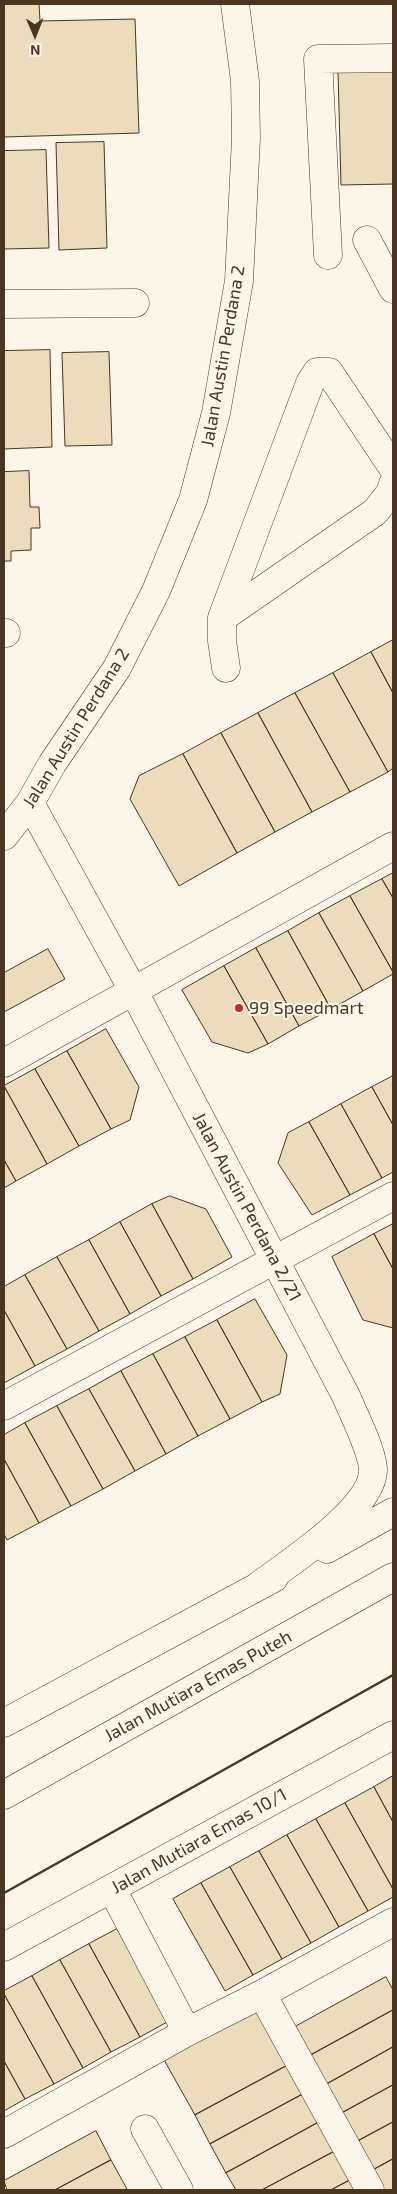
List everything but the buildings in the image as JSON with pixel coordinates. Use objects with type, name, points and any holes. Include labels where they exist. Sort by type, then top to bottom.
[{"type":"street","name":"Jalan Austin Perdana 2","points":[[4,836],[30,803],[52,764],[118,668],[156,592],[194,500],[216,413],[239,280],[246,138],[245,82],[234,4]]},
{"type":"street","points":[[328,255],[318,59],[393,58]]},
{"type":"street","points":[[367,240],[393,289]]},
{"type":"street","points":[[4,304],[135,303]]},
{"type":"street","points":[[226,668],[222,641],[222,618],[310,383],[317,372],[329,372],[393,468]]},
{"type":"street","points":[[222,618],[375,512],[390,493],[393,484]]},
{"type":"street","name":"Jalan Austin Perdana 2/21","points":[[30,803],[133,990],[346,1396],[369,1453],[373,1468],[370,1485],[362,1499],[339,1524],[258,1586]]},
{"type":"street","points":[[4,1063],[393,846]]},
{"type":"street","points":[[4,1406],[393,1196]]},
{"type":"street","points":[[4,1723],[393,1512]]},
{"type":"street","name":"Jalan Mutiara Emas Puteh","points":[[4,1795],[390,1579]]},
{"type":"street","name":"Jalan Mutiara Emas 10/1","points":[[4,1947],[393,1734]]},
{"type":"street","points":[[112,1889],[187,2032]]},
{"type":"street","points":[[4,2134],[187,2032],[262,1994],[393,1922]]},
{"type":"street","points":[[262,1994],[370,2190]]},
{"type":"street","points":[[145,2129],[178,2190]]},
{"type":"wall","points":[[4,1893],[393,1675]]},
{"type":"place","name":"99 Speedmart","points":[[239,1008]]}]
